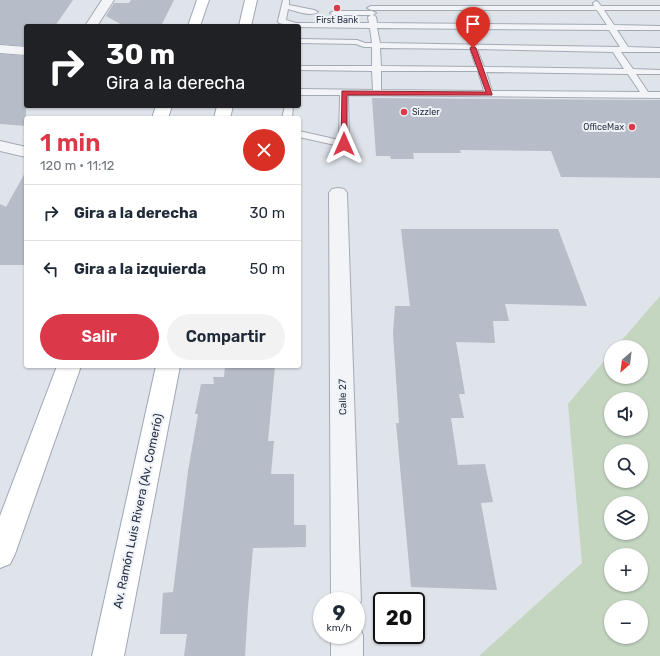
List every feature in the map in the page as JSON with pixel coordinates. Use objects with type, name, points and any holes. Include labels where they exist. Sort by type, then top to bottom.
[{"type":"main road","points":[[195,24],[203,0]]},
{"type":"main road","points":[[245,24],[251,0]]},
{"type":"main road","points":[[0,554],[68,368]]},
{"type":"main road","name":"Av. Ramón Luis Rivera (Av. Comerío)","points":[[108,656],[168,368]]},
{"type":"street","points":[[92,24],[108,0]]},
{"type":"street","points":[[0,49],[24,51]]},
{"type":"street","points":[[0,146],[24,152]]},
{"type":"street","name":"Calle 27","points":[[338,193],[346,592]]},
{"type":"street","points":[[347,644],[347,656]]},
{"type":"lane","points":[[370,0],[376,45],[377,93]]},
{"type":"lane","points":[[594,0],[626,50]]},
{"type":"lane","points":[[292,24],[282,21],[285,3],[303,11],[314,12]]},
{"type":"lane","points":[[334,13],[372,11],[660,8]]},
{"type":"lane","points":[[301,25],[660,28]]},
{"type":"lane","points":[[301,41],[357,42],[364,45],[473,48],[660,50]]},
{"type":"lane","points":[[301,48],[358,49],[364,45]]},
{"type":"lane","points":[[473,48],[489,94]]},
{"type":"lane","points":[[616,49],[646,95]]},
{"type":"lane","points":[[301,68],[660,72]]},
{"type":"lane","points":[[301,92],[660,95]]},
{"type":"lane","points":[[301,134],[344,144],[344,93]]},
{"type":"green space","points":[[660,296],[660,656],[479,656],[582,563],[568,404],[604,361],[604,384],[648,384],[648,340],[622,340]]},
{"type":"building","points":[[0,0],[73,0],[56,24],[24,24],[24,46],[0,44]]},
{"type":"building","points":[[131,0],[174,0],[162,24],[120,24],[106,16],[114,3],[129,3]]},
{"type":"building","points":[[0,54],[24,56],[24,108],[26,108],[26,116],[24,116],[24,126],[0,124]]},
{"type":"building","points":[[372,98],[660,100],[660,178],[561,177],[551,151],[460,150],[461,153],[413,153],[414,159],[391,159],[390,156],[376,156]]},
{"type":"building","points":[[24,175],[24,265],[0,265],[0,204],[6,207]]},
{"type":"building","points":[[401,229],[558,229],[587,306],[505,304],[509,321],[493,321],[495,343],[456,342],[465,394],[459,394],[464,418],[451,418],[458,465],[485,464],[493,502],[481,503],[497,590],[411,587],[396,423],[399,423],[393,333],[395,306],[410,306]]},
{"type":"building","points":[[225,368],[275,368],[268,441],[274,441],[271,474],[294,474],[294,525],[306,525],[306,547],[253,548],[245,656],[184,656],[187,634],[160,634],[163,593],[173,592],[188,471],[198,414],[195,414],[201,384],[214,384],[213,377],[224,377]]},
{"type":"place","name":"First Bank","points":[[337,8]]},
{"type":"place","name":"Sizzler","points":[[404,112]]},
{"type":"place","name":"OfficeMax","points":[[632,127]]},
{"type":"route","points":[[344,144],[344,93],[489,94],[473,48]]}]
